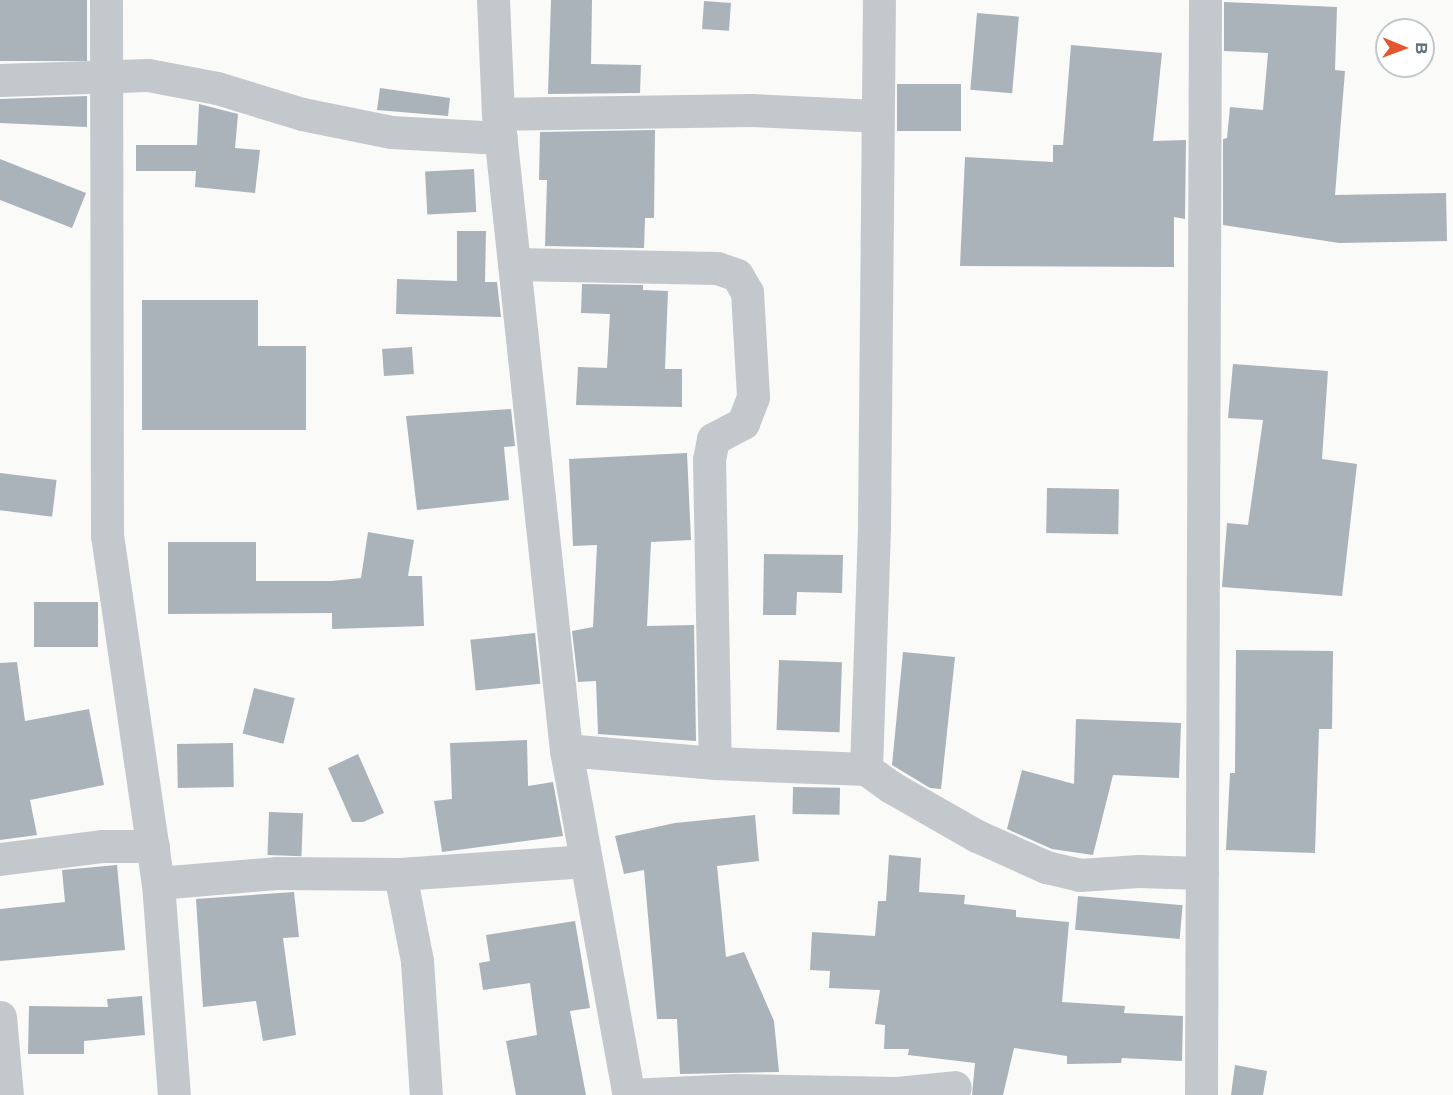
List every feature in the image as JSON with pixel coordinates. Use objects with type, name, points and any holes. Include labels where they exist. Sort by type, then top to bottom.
[{"type":"street","points":[[106,0],[107,535],[158,883],[174,1095]]},
{"type":"street","points":[[492,0],[499,126],[566,750],[629,1095],[791,1090],[897,1093],[955,1087]]},
{"type":"street","points":[[866,769],[874,527],[876,116],[879,0]]},
{"type":"street","points":[[1200,1095],[1205,0]]},
{"type":"street","points":[[0,80],[148,75],[217,88],[302,114],[391,132],[751,110],[876,116]]},
{"type":"street","points":[[514,264],[717,268],[737,275],[747,292],[753,397],[743,423],[713,439],[709,459],[715,763]]},
{"type":"street","points":[[566,750],[715,763],[866,769],[891,787],[976,836],[1046,867],[1080,875],[1137,871],[1202,873]]},
{"type":"street","points":[[0,859],[103,846],[153,846]]},
{"type":"street","points":[[158,883],[276,873],[400,874],[586,861]]},
{"type":"street","points":[[400,874],[417,961],[426,1095]]},
{"type":"street","points":[[0,1017],[8,1095]]},
{"type":"building","points":[[0,0],[87,0],[87,61],[0,61]]},
{"type":"building","points":[[551,0],[592,0],[591,64],[641,65],[640,93],[548,94]]},
{"type":"building","points":[[704,1],[731,3],[729,31],[702,29]]},
{"type":"building","points":[[1224,2],[1337,7],[1335,70],[1345,71],[1335,195],[1446,193],[1447,241],[1339,243],[1223,225],[1223,139],[1227,138],[1230,107],[1263,110],[1268,53],[1224,51]]},
{"type":"building","points":[[977,13],[1019,17],[1012,93],[970,90]]},
{"type":"building","points":[[1071,45],[1162,53],[1153,141],[1186,140],[1185,219],[1174,217],[1174,267],[960,266],[965,157],[1053,162],[1053,145],[1063,145]]},
{"type":"building","points":[[897,84],[961,84],[961,131],[897,131]]},
{"type":"building","points":[[380,88],[450,98],[448,116],[377,110]]},
{"type":"building","points":[[87,96],[87,127],[0,123],[0,99]]},
{"type":"building","points":[[199,104],[238,114],[235,148],[260,150],[255,193],[195,187],[196,171],[136,171],[136,145],[197,145]]},
{"type":"building","points":[[655,130],[654,218],[645,218],[644,248],[545,246],[547,180],[539,180],[540,132]]},
{"type":"building","points":[[0,159],[86,193],[72,228],[0,200]]},
{"type":"building","points":[[474,169],[476,212],[427,215],[425,172]]},
{"type":"building","points":[[457,231],[486,231],[485,282],[497,282],[501,317],[396,314],[397,279],[457,281]]},
{"type":"building","points":[[582,284],[643,285],[643,290],[668,291],[665,369],[682,369],[682,407],[576,405],[578,367],[607,368],[610,314],[581,313]]},
{"type":"building","points":[[142,300],[258,300],[258,346],[306,346],[306,430],[142,430]]},
{"type":"building","points":[[412,347],[414,374],[384,376],[382,349]]},
{"type":"building","points":[[1233,364],[1328,371],[1322,459],[1357,464],[1342,596],[1222,587],[1227,523],[1248,525],[1263,420],[1228,418]]},
{"type":"building","points":[[511,409],[515,446],[504,447],[509,500],[417,510],[406,416]]},
{"type":"building","points":[[687,453],[691,540],[651,542],[647,626],[694,625],[696,741],[598,734],[596,681],[578,682],[572,631],[593,627],[597,545],[573,546],[569,459]]},
{"type":"building","points":[[0,473],[57,480],[52,517],[0,510]]},
{"type":"building","points":[[1047,488],[1119,489],[1118,534],[1046,533]]},
{"type":"building","points":[[368,532],[414,540],[408,576],[422,576],[424,626],[332,629],[332,613],[168,614],[168,542],[256,542],[256,581],[331,581],[361,578]]},
{"type":"building","points":[[764,554],[843,555],[842,593],[797,592],[796,615],[763,615]]},
{"type":"building","points":[[34,602],[98,602],[98,647],[34,647]]},
{"type":"building","points":[[535,633],[540,684],[476,691],[470,640]]},
{"type":"building","points":[[1236,650],[1333,651],[1332,729],[1319,729],[1315,853],[1226,850],[1230,773],[1235,773]]},
{"type":"building","points":[[903,652],[955,657],[941,789],[930,788],[892,765]]},
{"type":"building","points":[[779,660],[842,662],[840,732],[777,730]]},
{"type":"building","points":[[17,662],[25,721],[89,709],[104,785],[30,800],[37,835],[0,840],[0,663]]},
{"type":"building","points":[[254,688],[295,698],[283,744],[243,734]]},
{"type":"building","points":[[1076,719],[1181,723],[1179,778],[1113,775],[1093,855],[1052,849],[1007,829],[1022,770],[1074,784]]},
{"type":"building","points":[[527,740],[528,786],[553,782],[563,836],[442,852],[434,801],[452,799],[450,743]]},
{"type":"building","points":[[233,743],[234,787],[178,788],[177,744]]},
{"type":"building","points":[[358,754],[384,813],[363,822],[352,822],[328,768]]},
{"type":"building","points":[[793,787],[840,788],[840,815],[793,814]]},
{"type":"building","points":[[269,812],[303,813],[301,856],[267,855]]},
{"type":"building","points":[[755,815],[759,861],[717,866],[726,957],[744,952],[774,1021],[779,1072],[680,1074],[677,1019],[657,1019],[644,870],[624,874],[615,836],[675,823]]},
{"type":"building","points":[[889,855],[921,858],[919,892],[965,895],[964,904],[1016,910],[1016,917],[1069,922],[1062,1002],[1125,1006],[1124,1013],[1183,1016],[1182,1061],[1122,1058],[1121,1063],[1067,1064],[1067,1056],[1014,1048],[1003,1095],[972,1095],[975,1063],[908,1055],[909,1049],[884,1049],[885,1025],[875,1024],[880,990],[829,988],[830,971],[810,970],[812,932],[875,936],[878,901],[886,901]]},
{"type":"building","points":[[117,865],[125,950],[0,961],[0,909],[65,902],[62,870]]},
{"type":"building","points":[[294,892],[299,937],[283,938],[296,1035],[263,1041],[256,1001],[203,1007],[196,899]]},
{"type":"building","points":[[1078,896],[1183,905],[1180,939],[1075,930]]},
{"type":"building","points":[[575,921],[590,1008],[570,1011],[586,1095],[516,1095],[506,1041],[537,1035],[530,983],[483,990],[479,963],[490,961],[486,935]]},
{"type":"building","points":[[142,996],[145,1035],[84,1041],[84,1054],[28,1054],[29,1006],[108,1007],[107,999]]},
{"type":"building","points":[[1235,1065],[1267,1071],[1263,1095],[1231,1095]]}]
